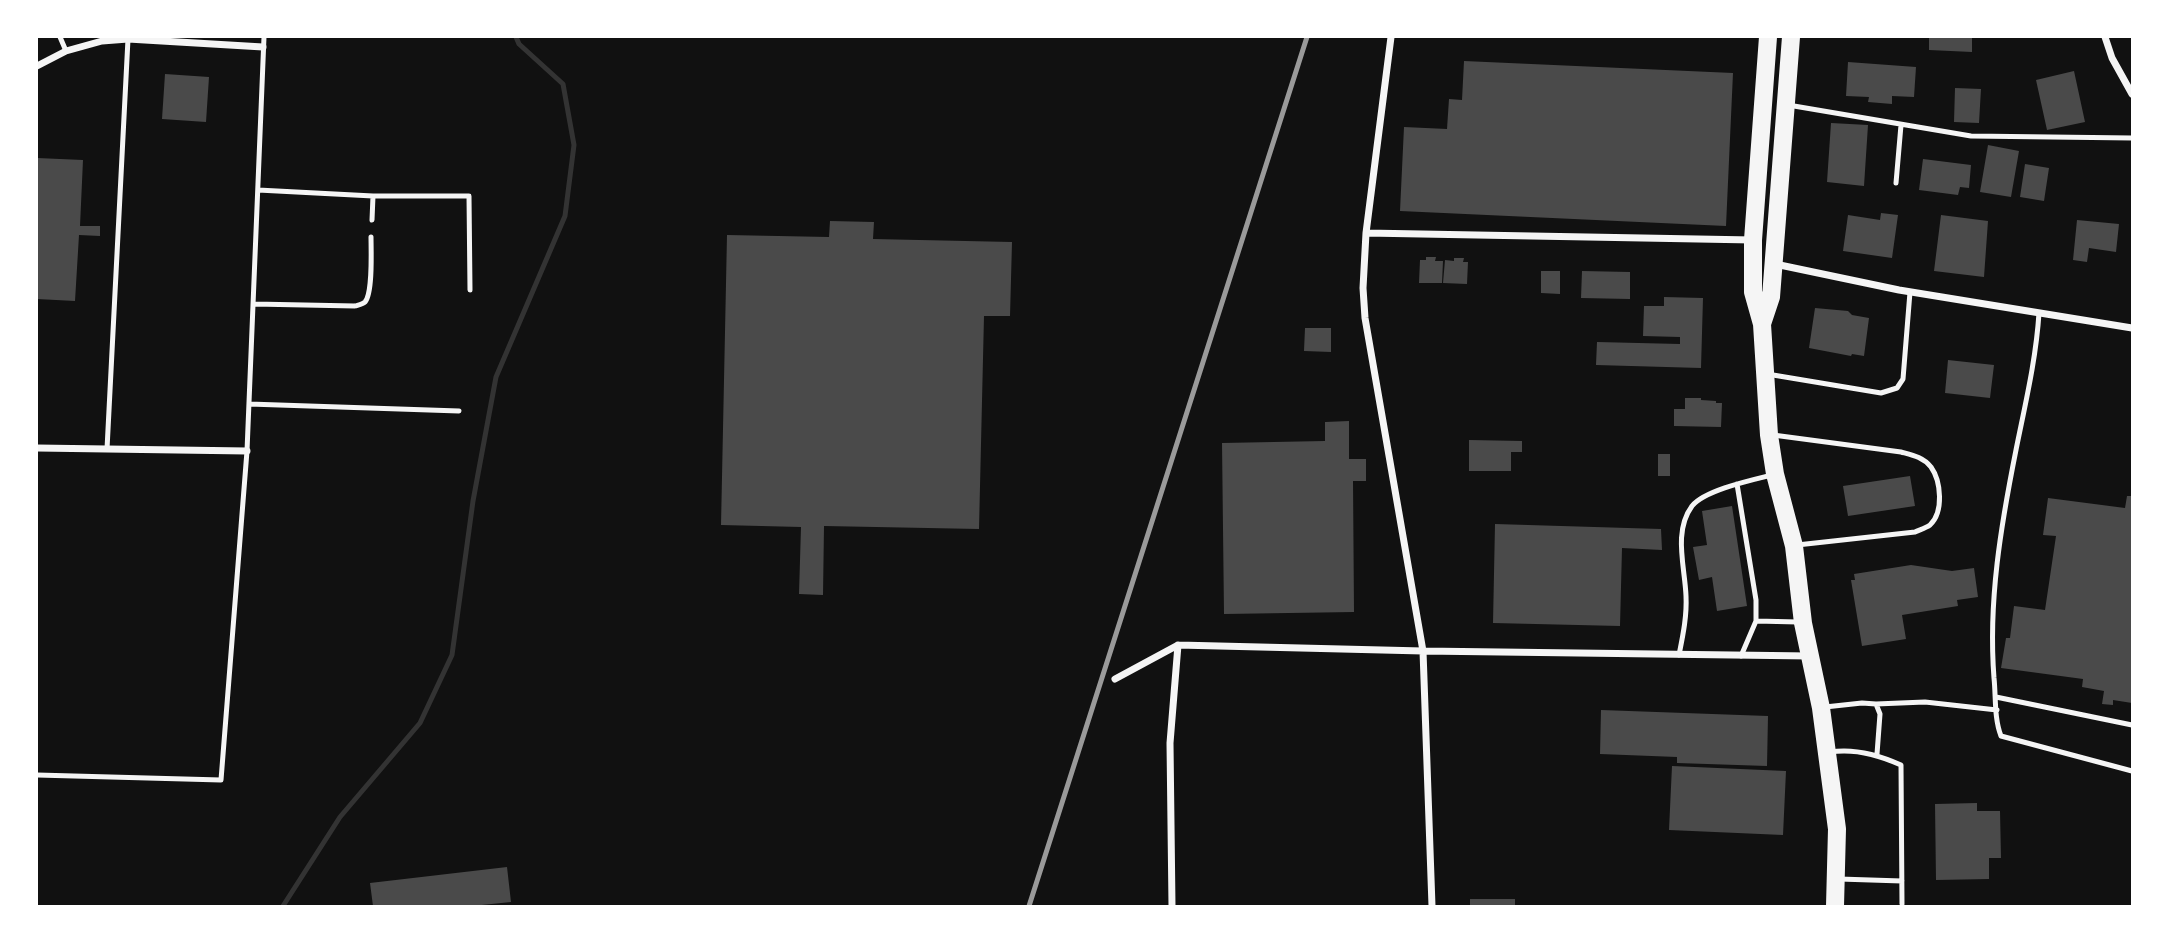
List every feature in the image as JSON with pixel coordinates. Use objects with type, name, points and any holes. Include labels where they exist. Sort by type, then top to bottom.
[{"type":"main road","points":[[1768,37],[1753,292],[1762,324],[1769,435],[1775,474],[1794,546],[1803,623],[1821,708],[1827,752],[1837,829],[1838,878],[1835,906]]},
{"type":"main road","points":[[1762,324],[1772,297],[1772,264],[1791,37]]},
{"type":"street","points":[[1391,37],[1366,233],[1363,288],[1365,318],[1423,651],[1433,906]]},
{"type":"street","points":[[2105,37],[2112,58],[2132,94]]},
{"type":"street","points":[[37,66],[66,51],[102,41],[128,39],[263,47]]},
{"type":"street","points":[[1366,233],[1754,240]]},
{"type":"street","points":[[1772,264],[1910,292],[2132,328]]},
{"type":"street","points":[[37,448],[247,451]]},
{"type":"street","points":[[1172,906],[1170,743],[1178,645]]},
{"type":"street","points":[[1115,679],[1178,645],[1811,656]]},
{"type":"lane","points":[[60,37],[66,51]]},
{"type":"lane","points":[[37,775],[221,780],[247,451],[264,37]]},
{"type":"lane","points":[[107,449],[128,39]]},
{"type":"lane","points":[[1786,104],[1971,136],[2132,138]]},
{"type":"lane","points":[[1896,183],[1901,125]]},
{"type":"lane","points":[[258,190],[373,196],[469,196],[470,290]]},
{"type":"lane","points":[[372,220],[373,196]]},
{"type":"lane","points":[[254,303],[355,306],[367,300],[371,237]]},
{"type":"lane","points":[[1764,374],[1881,393],[1897,388],[1903,379],[1910,292]]},
{"type":"lane","points":[[2039,313],[2037,346],[2010,481],[1994,581],[1992,651],[1996,723],[2001,736],[2132,771]]},
{"type":"lane","points":[[249,404],[459,411]]},
{"type":"lane","points":[[1769,435],[1918,456],[1930,466],[1936,478],[1939,501],[1937,515],[1929,526],[1914,532],[1794,546]]},
{"type":"lane","points":[[1679,655],[1686,595],[1683,525],[1693,505],[1715,492],[1775,474]]},
{"type":"lane","points":[[1737,484],[1756,600],[1756,621],[1741,656]]},
{"type":"lane","points":[[1756,621],[1803,623]]},
{"type":"lane","points":[[1996,697],[2132,725]]},
{"type":"lane","points":[[1821,708],[1862,703],[1925,702],[1997,710]]},
{"type":"lane","points":[[1876,704],[1880,714],[1877,754]]},
{"type":"lane","points":[[1827,752],[1840,750],[1877,754],[1901,765],[1902,904]]},
{"type":"lane","points":[[1838,878],[1902,881]]},
{"type":"building","points":[[1929,37],[1972,37],[1972,52],[1929,50]]},
{"type":"building","points":[[1464,61],[1733,73],[1726,226],[1400,211],[1404,127],[1447,129],[1449,99],[1462,100]]},
{"type":"building","points":[[1848,62],[1916,67],[1914,97],[1892,96],[1892,104],[1868,102],[1869,97],[1846,96]]},
{"type":"building","points":[[2074,71],[2085,122],[2047,130],[2036,80]]},
{"type":"building","points":[[165,74],[209,77],[206,122],[162,119]]},
{"type":"building","points":[[1955,88],[1981,89],[1979,123],[1954,122]]},
{"type":"building","points":[[1831,123],[1868,125],[1864,186],[1827,182]]},
{"type":"building","points":[[1988,145],[2019,151],[2011,197],[1980,192]]},
{"type":"building","points":[[37,158],[83,160],[80,226],[100,226],[100,236],[79,235],[75,301],[37,299]]},
{"type":"building","points":[[1923,159],[1971,165],[1969,188],[1960,187],[1958,195],[1919,190]]},
{"type":"building","points":[[2025,164],[2049,168],[2044,201],[2020,197]]},
{"type":"building","points":[[1881,213],[1898,215],[1892,258],[1843,251],[1848,215],[1880,220]]},
{"type":"building","points":[[1941,215],[1988,221],[1984,277],[1934,271]]},
{"type":"building","points":[[2077,220],[2119,224],[2116,252],[2089,248],[2087,262],[2073,260]]},
{"type":"building","points":[[830,221],[874,222],[873,239],[1012,242],[1010,316],[984,316],[979,529],[824,526],[823,595],[799,594],[801,527],[721,525],[727,235],[829,237]]},
{"type":"building","points":[[1426,257],[1436,257],[1435,261],[1443,261],[1442,283],[1419,283],[1420,260],[1426,260]]},
{"type":"building","points":[[1454,258],[1464,258],[1463,262],[1468,262],[1467,284],[1443,283],[1445,260],[1454,261]]},
{"type":"building","points":[[1541,271],[1560,271],[1560,294],[1541,293]]},
{"type":"building","points":[[1582,271],[1630,272],[1630,299],[1581,298]]},
{"type":"building","points":[[1664,297],[1703,298],[1701,368],[1596,365],[1597,342],[1680,344],[1680,337],[1643,336],[1644,306],[1664,306]]},
{"type":"building","points":[[1815,308],[1848,311],[1852,315],[1869,318],[1864,356],[1809,348]]},
{"type":"building","points":[[1305,328],[1331,328],[1331,352],[1304,351]]},
{"type":"building","points":[[1948,360],[1994,365],[1990,398],[1945,393]]},
{"type":"building","points":[[1685,398],[1701,398],[1722,403],[1721,427],[1674,426],[1674,409],[1685,409]]},
{"type":"building","points":[[1349,421],[1349,459],[1366,459],[1366,481],[1353,481],[1354,612],[1224,614],[1222,443],[1325,441],[1325,422]]},
{"type":"building","points":[[1469,440],[1522,441],[1522,452],[1511,452],[1511,471],[1469,471]]},
{"type":"building","points":[[1658,454],[1670,454],[1670,476],[1658,476]]},
{"type":"building","points":[[1910,476],[1915,506],[1848,516],[1843,486]]},
{"type":"building","points":[[2127,496],[2132,496],[2132,703],[2113,700],[2113,705],[2102,704],[2104,691],[2082,687],[2083,679],[2001,668],[2006,638],[2010,638],[2014,606],[2045,610],[2056,536],[2043,535],[2048,498],[2125,508]]},
{"type":"building","points":[[1732,506],[1747,606],[1717,611],[1712,577],[1699,580],[1693,547],[1707,545],[1702,511]]},
{"type":"building","points":[[1495,524],[1661,529],[1662,550],[1622,548],[1620,626],[1493,623]]},
{"type":"building","points":[[1911,565],[1952,571],[1974,568],[1978,597],[1957,600],[1958,606],[1902,615],[1906,639],[1862,646],[1851,580],[1855,580],[1854,574]]},
{"type":"building","points":[[1601,710],[1768,716],[1767,766],[1677,763],[1677,757],[1600,754]]},
{"type":"building","points":[[1672,766],[1786,771],[1783,835],[1669,830]]},
{"type":"building","points":[[1977,803],[1977,811],[2000,811],[2001,858],[1989,858],[1989,879],[1936,880],[1935,804]]},
{"type":"building","points":[[507,867],[511,902],[472,906],[373,906],[370,883]]},
{"type":"building","points":[[1470,899],[1515,899],[1515,906],[1470,906]]},
{"type":"waterway","points":[[283,906],[340,817],[420,723],[452,655],[473,501],[496,377],[565,216],[574,145],[563,84],[519,44],[516,37]]},
{"type":"railway","points":[[1029,906],[1307,37]]}]
